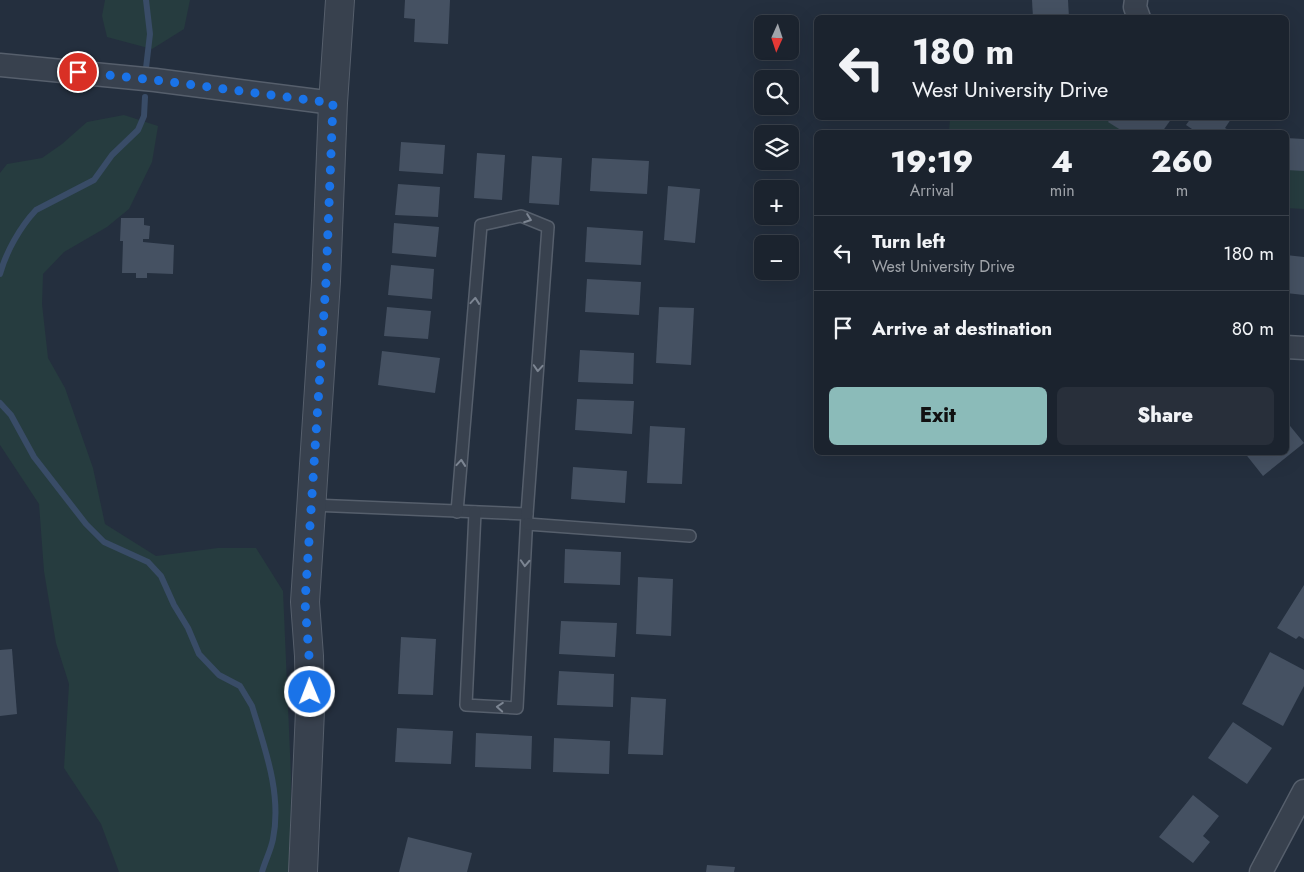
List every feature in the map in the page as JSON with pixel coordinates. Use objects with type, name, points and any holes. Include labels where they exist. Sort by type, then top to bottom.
[{"type":"street","points":[[303,872],[310,710],[305,602],[326,281],[333,103],[340,0]]},
{"type":"street","points":[[1136,0],[1138,15]]},
{"type":"street","points":[[0,65],[155,80],[333,103]]},
{"type":"street","points":[[1289,347],[1304,348]]},
{"type":"street","points":[[1260,872],[1304,791]]},
{"type":"lane","points":[[457,512],[481,225],[521,216],[548,227],[527,519],[517,708],[466,705],[475,512]]},
{"type":"lane","points":[[312,505],[475,512],[690,536]]},
{"type":"green space","points":[[105,0],[190,0],[184,29],[152,49],[107,37],[102,16]]},
{"type":"green space","points":[[124,115],[158,126],[152,162],[129,209],[107,227],[64,252],[43,274],[42,304],[48,358],[65,388],[93,468],[105,524],[156,556],[218,548],[256,548],[283,591],[291,776],[290,872],[119,872],[101,824],[64,768],[69,684],[56,643],[44,571],[39,504],[0,445],[0,173],[7,164],[42,158],[62,144],[87,122]]},
{"type":"green space","points":[[950,120],[1133,120],[1148,130],[949,130]]},
{"type":"green space","points":[[1304,143],[1304,209],[1289,208],[1289,146]]},
{"type":"building","points":[[405,0],[450,0],[448,44],[414,42],[415,19],[404,18]]},
{"type":"building","points":[[1032,0],[1068,0],[1069,15],[1033,15]]},
{"type":"building","points":[[1110,120],[1171,120],[1163,130],[1121,130],[1108,122]]},
{"type":"building","points":[[1190,120],[1230,120],[1225,128],[1228,130],[1191,130],[1186,125]]},
{"type":"building","points":[[1289,138],[1304,139],[1304,171],[1289,170]]},
{"type":"building","points":[[401,142],[445,145],[443,174],[399,171]]},
{"type":"building","points":[[477,153],[505,155],[502,200],[474,198]]},
{"type":"building","points":[[532,156],[562,158],[559,205],[529,203]]},
{"type":"building","points":[[592,158],[649,161],[647,194],[590,191]]},
{"type":"building","points":[[398,184],[440,187],[438,217],[395,215]]},
{"type":"building","points":[[668,186],[700,189],[695,243],[664,240]]},
{"type":"building","points":[[121,218],[144,218],[144,225],[150,226],[149,239],[143,239],[143,242],[174,245],[173,274],[147,273],[147,278],[136,278],[136,273],[122,273],[123,241],[120,241]]},
{"type":"building","points":[[394,223],[439,227],[436,257],[392,253]]},
{"type":"building","points":[[587,227],[643,231],[641,265],[585,262]]},
{"type":"building","points":[[1289,255],[1304,257],[1304,295],[1289,293]]},
{"type":"building","points":[[391,265],[434,269],[432,299],[388,295]]},
{"type":"building","points":[[587,279],[641,282],[639,315],[585,312]]},
{"type":"building","points":[[387,307],[431,311],[428,339],[384,336]]},
{"type":"building","points":[[659,307],[694,308],[691,365],[656,363]]},
{"type":"building","points":[[580,350],[634,353],[633,384],[578,382]]},
{"type":"building","points":[[382,351],[440,358],[435,393],[378,385]]},
{"type":"building","points":[[577,399],[634,401],[632,434],[575,430]]},
{"type":"building","points":[[1289,425],[1304,443],[1263,476],[1246,455],[1289,455]]},
{"type":"building","points":[[650,426],[685,428],[682,484],[647,483]]},
{"type":"building","points":[[573,467],[627,471],[625,503],[571,499]]},
{"type":"building","points":[[565,549],[621,552],[620,585],[564,583]]},
{"type":"building","points":[[638,577],[673,579],[671,636],[636,634]]},
{"type":"building","points":[[1304,585],[1304,639],[1299,636],[1296,639],[1277,628]]},
{"type":"building","points":[[561,621],[617,623],[615,657],[559,654]]},
{"type":"building","points":[[401,637],[436,639],[433,695],[398,694]]},
{"type":"building","points":[[12,649],[17,714],[0,716],[0,650]]},
{"type":"building","points":[[1270,652],[1304,670],[1304,686],[1283,726],[1242,704]]},
{"type":"building","points":[[559,671],[614,674],[613,707],[557,705]]},
{"type":"building","points":[[631,697],[666,699],[663,755],[628,754]]},
{"type":"building","points":[[1233,722],[1272,748],[1247,784],[1208,758]]},
{"type":"building","points":[[397,728],[453,731],[451,764],[395,762]]},
{"type":"building","points":[[476,733],[532,736],[531,769],[475,767]]},
{"type":"building","points":[[554,738],[610,741],[609,774],[553,772]]},
{"type":"building","points":[[1193,795],[1219,816],[1203,836],[1210,842],[1193,863],[1159,837]]},
{"type":"building","points":[[408,837],[472,853],[467,872],[399,872]]},
{"type":"building","points":[[707,865],[735,867],[734,872],[706,872]]},
{"type":"waterway","points":[[146,0],[150,34],[146,68]]},
{"type":"waterway","points":[[0,274],[14,240],[36,210],[94,180],[112,155],[138,130],[144,116],[145,97]]},
{"type":"waterway","points":[[0,403],[11,415],[34,457],[86,524],[104,542],[148,562],[161,576],[199,654],[219,675],[240,686],[252,706],[274,788],[275,822],[273,839],[262,872]]},
{"type":"route","points":[[78,72],[333,103],[326,281],[305,602],[310,692]]}]
